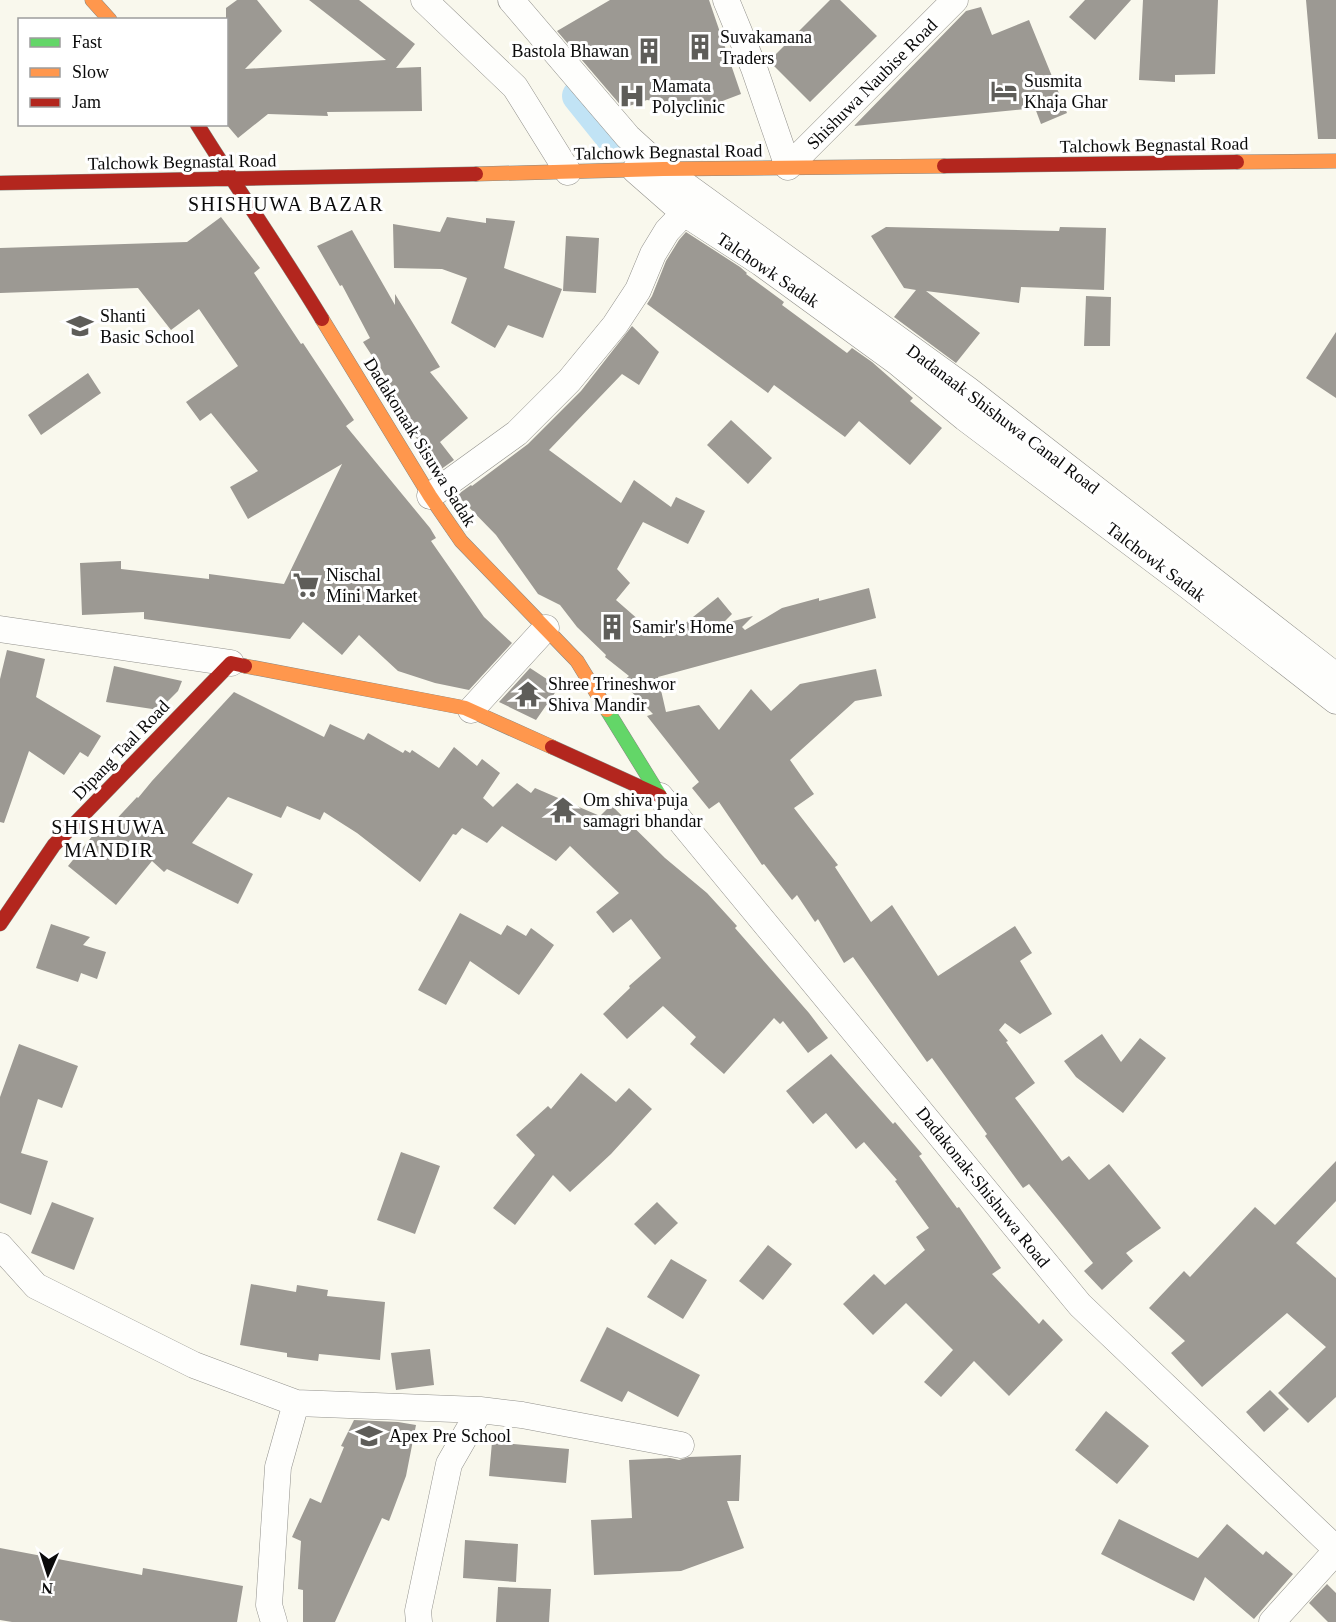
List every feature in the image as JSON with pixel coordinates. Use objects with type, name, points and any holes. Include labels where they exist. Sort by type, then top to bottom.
[{"type":"main road","points":[[92,0],[108,18]]},
{"type":"main road","name":"Dadakonaak Sisuwa Sadak","points":[[198,126],[287,262],[430,496],[461,541],[577,661],[660,796]]},
{"type":"main road","name":"Talchowk Begnastal Road","points":[[0,183],[663,169],[1336,161]]},
{"type":"main road","points":[[231,663],[465,708],[660,796]]},
{"type":"main road","name":"Dipang Taal Road","points":[[0,924],[54,845],[231,663]]},
{"type":"street","points":[[424,0],[515,87],[568,172]]},
{"type":"street","name":"Dadanaak Shishuwa Canal Road","points":[[512,0],[628,138],[663,169],[967,389],[1336,676]]},
{"type":"street","points":[[726,0],[754,68],[788,168]]},
{"type":"street","name":"Shishuwa Naubise Road","points":[[788,168],[955,0]]},
{"type":"street","name":"Talchowk Sadak","points":[[635,170],[684,213],[761,263],[897,362],[965,418],[1187,585],[1336,701]]},
{"type":"street","points":[[430,496],[517,433],[569,381],[615,325],[638,290],[662,238],[684,213]]},
{"type":"street","points":[[471,710],[546,628]]},
{"type":"street","points":[[0,629],[231,663]]},
{"type":"street","name":"Dadakonak-Shishuwa Road","points":[[660,796],[1080,1305],[1336,1550]]},
{"type":"street","points":[[0,1246],[36,1286],[194,1365],[296,1403],[480,1410],[522,1415],[681,1445]]},
{"type":"street","points":[[274,1622],[269,1605],[278,1467],[296,1403]]},
{"type":"street","points":[[419,1622],[418,1611],[449,1464],[480,1410]]},
{"type":"street","points":[[1272,1622],[1336,1550]]},
{"type":"building","points":[[237,0],[257,0],[282,31],[245,69],[386,60],[309,0],[359,0],[415,44],[396,68],[421,67],[422,111],[327,112],[328,116],[268,114],[238,138],[228,126],[228,18],[226,18],[226,8]]},
{"type":"building","points":[[610,0],[709,0],[741,94],[704,108],[647,100],[623,108],[557,31]]},
{"type":"building","points":[[830,0],[840,0],[877,36],[810,102],[769,61]]},
{"type":"building","points":[[1085,0],[1131,0],[1095,40],[1069,17]]},
{"type":"building","points":[[1143,0],[1218,0],[1215,74],[1175,75],[1175,82],[1139,80]]},
{"type":"building","points":[[1306,0],[1336,0],[1336,139],[1318,139]]},
{"type":"building","points":[[981,7],[992,35],[1029,20],[1067,113],[1041,124],[1035,108],[854,126],[966,11]]},
{"type":"building","points":[[221,217],[260,268],[254,273],[354,420],[346,426],[430,528],[436,538],[431,541],[484,617],[512,643],[469,690],[435,683],[398,671],[359,635],[342,655],[303,622],[290,639],[144,619],[144,612],[82,615],[80,563],[121,561],[121,569],[209,579],[209,574],[284,584],[342,464],[248,519],[230,487],[258,471],[211,413],[200,421],[186,402],[238,366],[199,309],[171,330],[138,288],[0,293],[0,248],[187,242]]},
{"type":"building","points":[[447,217],[486,223],[486,218],[515,221],[504,268],[562,289],[543,338],[508,325],[495,348],[451,323],[467,278],[442,269],[394,268],[393,224],[440,232]]},
{"type":"building","points":[[886,227],[1059,231],[1060,227],[1106,228],[1104,290],[1021,287],[1019,303],[926,291],[980,333],[956,363],[894,317],[916,290],[904,288],[871,236]]},
{"type":"building","points":[[352,230],[395,305],[395,294],[440,367],[430,372],[468,418],[440,442],[454,460],[437,472],[398,408],[402,406],[363,342],[370,338],[342,285],[340,286],[317,246]]},
{"type":"building","points":[[686,232],[740,267],[784,302],[782,305],[847,353],[852,348],[872,362],[913,398],[910,401],[942,428],[910,465],[859,421],[845,437],[774,385],[768,393],[647,304],[666,261]]},
{"type":"building","points":[[566,236],[599,238],[596,293],[563,291]]},
{"type":"building","points":[[1086,296],[1111,297],[1110,346],[1084,346]]},
{"type":"building","points":[[632,326],[659,352],[639,385],[622,374],[549,450],[621,503],[634,480],[671,507],[676,497],[705,511],[688,544],[643,522],[617,569],[630,583],[616,600],[664,638],[680,622],[683,625],[718,597],[732,614],[722,624],[753,616],[742,627],[745,630],[782,608],[869,588],[876,618],[658,677],[666,712],[699,705],[719,730],[751,689],[771,711],[800,684],[876,669],[882,696],[855,701],[790,760],[814,794],[794,808],[838,865],[835,867],[871,922],[892,905],[938,976],[1015,926],[1032,953],[1020,961],[1052,1014],[1020,1034],[1005,1023],[999,1030],[1035,1083],[1015,1098],[1062,1161],[1069,1156],[1089,1180],[1109,1164],[1161,1228],[1126,1253],[1133,1261],[1102,1290],[1084,1271],[1093,1263],[1029,1184],[1023,1188],[932,1058],[927,1062],[853,957],[844,963],[818,919],[815,922],[797,895],[792,900],[764,864],[762,865],[719,802],[709,809],[692,788],[699,782],[647,716],[653,714],[622,682],[629,676],[605,657],[606,655],[577,627],[560,605],[538,594],[496,535],[457,495],[528,444],[581,391]]},
{"type":"building","points":[[1336,332],[1336,398],[1306,378]]},
{"type":"building","points":[[88,373],[101,393],[41,435],[28,415]]},
{"type":"building","points":[[731,420],[772,458],[748,484],[707,445]]},
{"type":"building","points":[[7,650],[45,659],[36,697],[101,736],[88,757],[80,752],[64,775],[29,751],[4,823],[0,822],[0,679]]},
{"type":"building","points":[[114,666],[182,681],[178,691],[159,710],[106,702]]},
{"type":"building","name":"Shree Trineshwor Shiva Mandir","points":[[530,668],[559,687],[536,720],[499,702]]},
{"type":"building","points":[[234,692],[324,737],[330,724],[364,740],[368,733],[403,753],[405,750],[410,753],[412,750],[439,768],[454,747],[477,766],[482,759],[500,773],[483,798],[493,807],[517,783],[531,793],[535,788],[600,816],[611,805],[665,858],[707,893],[737,926],[735,928],[828,1038],[808,1053],[783,1021],[780,1024],[774,1018],[724,1074],[690,1044],[696,1037],[663,1006],[627,1039],[603,1014],[630,988],[629,986],[661,958],[631,919],[613,933],[596,912],[619,893],[570,846],[556,861],[502,826],[487,843],[462,828],[456,835],[453,834],[420,882],[357,833],[324,812],[320,820],[287,806],[281,818],[228,797],[192,843],[253,874],[238,904],[167,869],[164,872],[152,861],[116,905],[68,866],[98,829],[105,824],[110,826],[138,798]]},
{"type":"building","points":[[460,913],[501,935],[507,925],[526,936],[531,928],[554,945],[519,995],[470,961],[446,1005],[418,990]]},
{"type":"building","points":[[51,924],[90,937],[83,945],[106,952],[97,979],[81,973],[78,982],[36,968]]},
{"type":"building","points":[[1102,1034],[1121,1062],[1140,1038],[1166,1058],[1123,1113],[1076,1077],[1064,1061]]},
{"type":"building","points":[[19,1044],[78,1066],[62,1108],[38,1099],[21,1153],[48,1161],[31,1215],[0,1203],[0,1097]]},
{"type":"building","points":[[831,1054],[922,1154],[919,1156],[957,1208],[959,1207],[1001,1268],[992,1274],[1039,1324],[1043,1319],[1063,1340],[1009,1396],[974,1361],[941,1397],[924,1382],[953,1350],[906,1303],[873,1335],[843,1304],[874,1274],[885,1285],[925,1250],[916,1237],[929,1228],[895,1181],[897,1180],[864,1142],[856,1149],[826,1113],[813,1124],[786,1091]]},
{"type":"building","points":[[581,1073],[616,1102],[629,1088],[652,1109],[611,1154],[570,1192],[553,1175],[515,1225],[493,1208],[535,1155],[516,1135],[548,1106],[551,1109]]},
{"type":"building","points":[[401,1152],[440,1166],[415,1234],[377,1220]]},
{"type":"building","points":[[1336,1161],[1336,1201],[1296,1243],[1336,1278],[1336,1397],[1308,1423],[1278,1393],[1326,1347],[1287,1313],[1202,1387],[1171,1353],[1185,1341],[1149,1308],[1184,1271],[1190,1277],[1255,1207],[1275,1225]]},
{"type":"building","points":[[52,1202],[94,1218],[74,1270],[31,1253]]},
{"type":"building","points":[[657,1202],[678,1223],[655,1245],[634,1224]]},
{"type":"building","points":[[768,1245],[792,1264],[763,1300],[739,1281]]},
{"type":"building","points":[[671,1259],[707,1280],[683,1319],[647,1297]]},
{"type":"building","points":[[251,1284],[296,1292],[297,1285],[328,1290],[327,1296],[385,1302],[380,1360],[319,1354],[318,1361],[287,1357],[287,1353],[240,1345]]},
{"type":"building","points":[[607,1327],[700,1375],[678,1417],[628,1391],[622,1402],[580,1381]]},
{"type":"building","points":[[430,1349],[434,1385],[396,1390],[391,1353]]},
{"type":"building","points":[[1270,1390],[1289,1409],[1264,1432],[1246,1412]]},
{"type":"building","points":[[1106,1411],[1149,1446],[1117,1484],[1075,1450]]},
{"type":"building","points":[[354,1420],[416,1425],[406,1476],[389,1521],[382,1518],[335,1622],[303,1622],[303,1590],[298,1589],[301,1541],[292,1537],[310,1498],[321,1503],[344,1447],[341,1446]]},
{"type":"building","points":[[492,1442],[569,1449],[566,1483],[489,1476]]},
{"type":"building","points":[[741,1455],[739,1501],[727,1501],[744,1548],[681,1571],[594,1575],[591,1520],[632,1518],[629,1460],[670,1458],[679,1460],[689,1457]]},
{"type":"building","points":[[1119,1519],[1198,1558],[1227,1524],[1263,1555],[1266,1551],[1293,1574],[1254,1619],[1205,1577],[1194,1601],[1101,1554]]},
{"type":"building","points":[[465,1540],[518,1544],[516,1582],[463,1578]]},
{"type":"building","points":[[0,1548],[142,1575],[143,1568],[243,1586],[237,1622],[12,1622],[0,1620]]},
{"type":"building","points":[[1327,1584],[1336,1593],[1336,1622],[1328,1622],[1309,1603]]},
{"type":"building","points":[[498,1587],[551,1589],[549,1622],[496,1622]]},
{"type":"waterway","points":[[578,96],[615,142]]},
{"type":"traffic: fast","points":[[607,710],[660,796]]},
{"type":"traffic: slow","points":[[92,0],[108,18]]},
{"type":"traffic: slow","points":[[1237,162],[1336,161]]},
{"type":"traffic: slow","points":[[476,174],[663,169],[944,166]]},
{"type":"traffic: slow","points":[[322,319],[430,496],[461,541],[577,661],[607,710]]},
{"type":"traffic: slow","points":[[245,666],[465,708],[552,747]]},
{"type":"traffic: jam","points":[[198,126],[322,319]]},
{"type":"traffic: jam","points":[[944,166],[1237,162]]},
{"type":"traffic: jam","points":[[0,183],[476,174]]},
{"type":"traffic: jam","points":[[0,924],[54,845],[231,663],[245,666]]},
{"type":"traffic: jam","points":[[552,747],[660,796]]},
{"type":"place","name":"Suvakamana Traders","points":[[700,47]]},
{"type":"place","name":"Bastola Bhawan","points":[[649,51]]},
{"type":"place","name":"Susmita Khaja Ghar","points":[[1004,91]]},
{"type":"place","name":"Mamata Polyclinic","points":[[632,96]]},
{"type":"place","name":"Shanti Basic School","points":[[80,326]]},
{"type":"place","name":"Nischal Mini Market","points":[[306,585]]},
{"type":"place","name":"Samir's Home","points":[[612,627]]},
{"type":"place","name":"Shree Trineshwor Shiva Mandir","points":[[528,694]]},
{"type":"place","name":"Om shiva puja samagri bhandar","points":[[563,810]]},
{"type":"place","name":"Apex Pre School","points":[[369,1436]]},
{"type":"district","name":"SHISHUWA BAZAR","points":[[286,204]]},
{"type":"district","name":"SHISHUWA MANDIR","points":[[109,838]]}]
